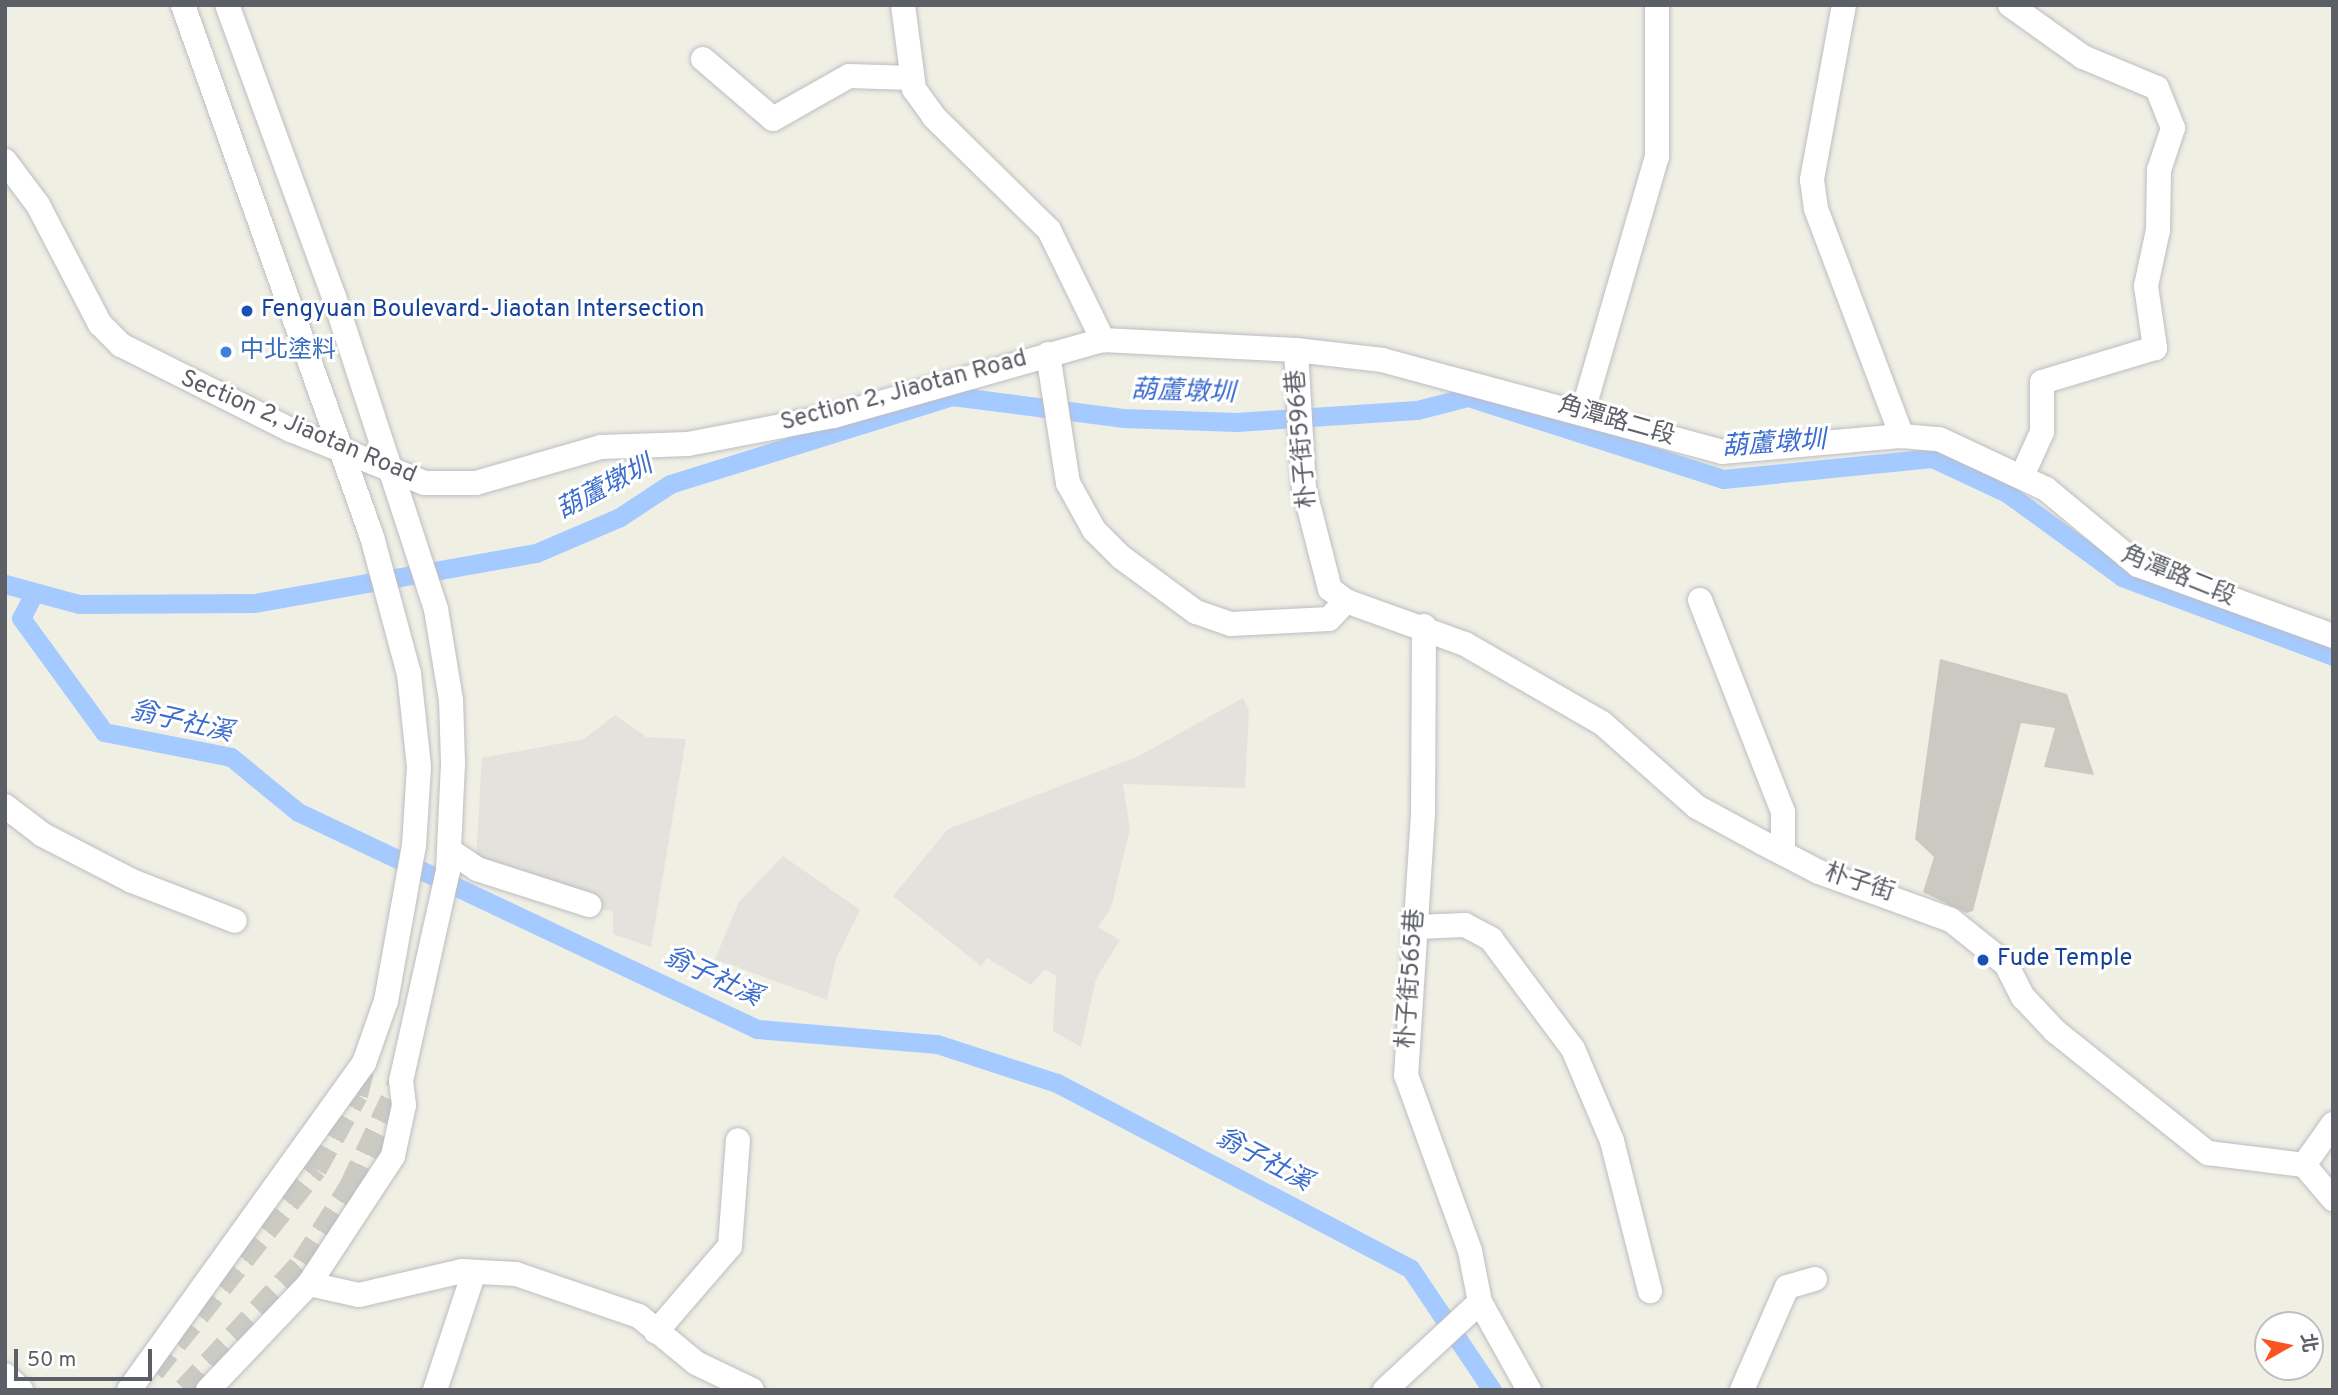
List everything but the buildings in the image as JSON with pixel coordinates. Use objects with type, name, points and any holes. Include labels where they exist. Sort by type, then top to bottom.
[{"type":"street","points":[[129,1390],[364,1063],[386,1001],[414,846],[417,730],[396,618],[340,444],[183,5]]},
{"type":"street","points":[[208,1390],[309,1284],[393,1156],[404,1105],[401,1082],[418,1020],[449,860],[451,700],[435,605],[393,474],[227,5]]},
{"type":"street","points":[[903,5],[911,78],[934,117],[1049,230],[1103,340]]},
{"type":"street","points":[[1583,411],[1657,156],[1657,5]]},
{"type":"street","points":[[1844,5],[1812,180],[1816,209],[1902,436]]},
{"type":"street","points":[[2010,5],[2083,57],[2157,88],[2173,128],[2159,170],[2158,230],[2146,286],[2155,348],[2042,382],[2042,432],[2022,476]]},
{"type":"street","points":[[703,59],[773,119],[849,76],[911,78]]},
{"type":"street","name":"Section 2, Jiaotan Road","points":[[5,161],[38,205],[100,324],[121,345],[291,430],[340,444],[393,474],[435,484],[476,483],[601,446],[688,444],[834,416],[1103,340]]},
{"type":"street","name":"角潭路二段","points":[[1103,340],[1296,350],[1382,360],[1583,411],[1737,454],[1902,436],[1959,445],[2022,476],[2060,500],[2124,558],[2333,636]]},
{"type":"street","name":"朴子街596巷","points":[[1296,350],[1299,433],[1317,552],[1331,589],[1346,601]]},
{"type":"street","points":[[1048,354],[1068,483],[1094,530],[1121,557],[1196,612],[1231,624],[1262,625],[1329,619],[1346,601]]},
{"type":"street","points":[[1700,600],[1783,812],[1783,853]]},
{"type":"street","name":"朴子街","points":[[1346,601],[1424,626],[1602,723],[1697,807],[1819,873],[1905,899],[1979,939],[2006,964],[2023,997],[2054,1031],[2208,1153],[2304,1165]]},
{"type":"street","name":"朴子街565巷","points":[[1424,626],[1417,927],[1409,954],[1406,1075],[1470,1251],[1476,1304],[1529,1390]]},
{"type":"street","points":[[5,806],[43,835],[132,881],[235,921]]},
{"type":"street","points":[[449,860],[589,905]]},
{"type":"street","points":[[1417,927],[1465,925],[1491,939],[1573,1049],[1612,1141],[1650,1291]]},
{"type":"street","points":[[2333,1124],[2304,1165],[2333,1199]]},
{"type":"street","points":[[656,1332],[730,1246],[738,1140]]},
{"type":"street","points":[[309,1284],[359,1296],[474,1272],[516,1274],[639,1316],[696,1363],[752,1390]]},
{"type":"street","points":[[435,1390],[474,1272]]},
{"type":"street","points":[[1742,1390],[1787,1287],[1815,1279]]},
{"type":"street","points":[[1385,1390],[1476,1304]]},
{"type":"street","points":[[5,1375],[20,1390]]},
{"type":"shaded area","points":[[1243,698],[1249,711],[1245,788],[1123,784],[1130,829],[1111,908],[1098,927],[1120,940],[1096,979],[1081,1047],[1053,1031],[1056,976],[1045,969],[1031,985],[987,958],[981,966],[893,896],[948,829],[1139,756]]},
{"type":"shaded area","points":[[615,715],[646,737],[686,739],[651,947],[613,934],[613,912],[475,876],[482,758],[584,739]]},
{"type":"shaded area","points":[[783,856],[860,910],[836,959],[827,1000],[715,959],[739,902]]},
{"type":"waterway","name":"葫蘆墩圳","points":[[5,584],[79,604],[255,603],[536,553],[620,517],[670,484],[952,396],[1123,418],[1236,422],[1417,410],[1468,397],[1723,479],[1932,458],[2007,493],[2122,577],[2333,656]]},
{"type":"waterway","name":"翁子社溪","points":[[34,593],[21,618],[104,732],[231,757],[298,812],[757,1029],[937,1044],[1057,1083],[1410,1268],[1492,1390]]},
{"type":"tunnel","points":[[153,1371],[315,1169],[356,1095],[364,1063]]},
{"type":"tunnel","points":[[185,1390],[303,1263],[351,1187],[401,1081]]},
{"type":"place","name":"Fengyuan Boulevard-Jiaotan Intersection","points":[[247,311]]},
{"type":"place","name":"中北塗料","points":[[226,352]]},
{"type":"place","name":"Fude Temple","points":[[1983,960]]}]
